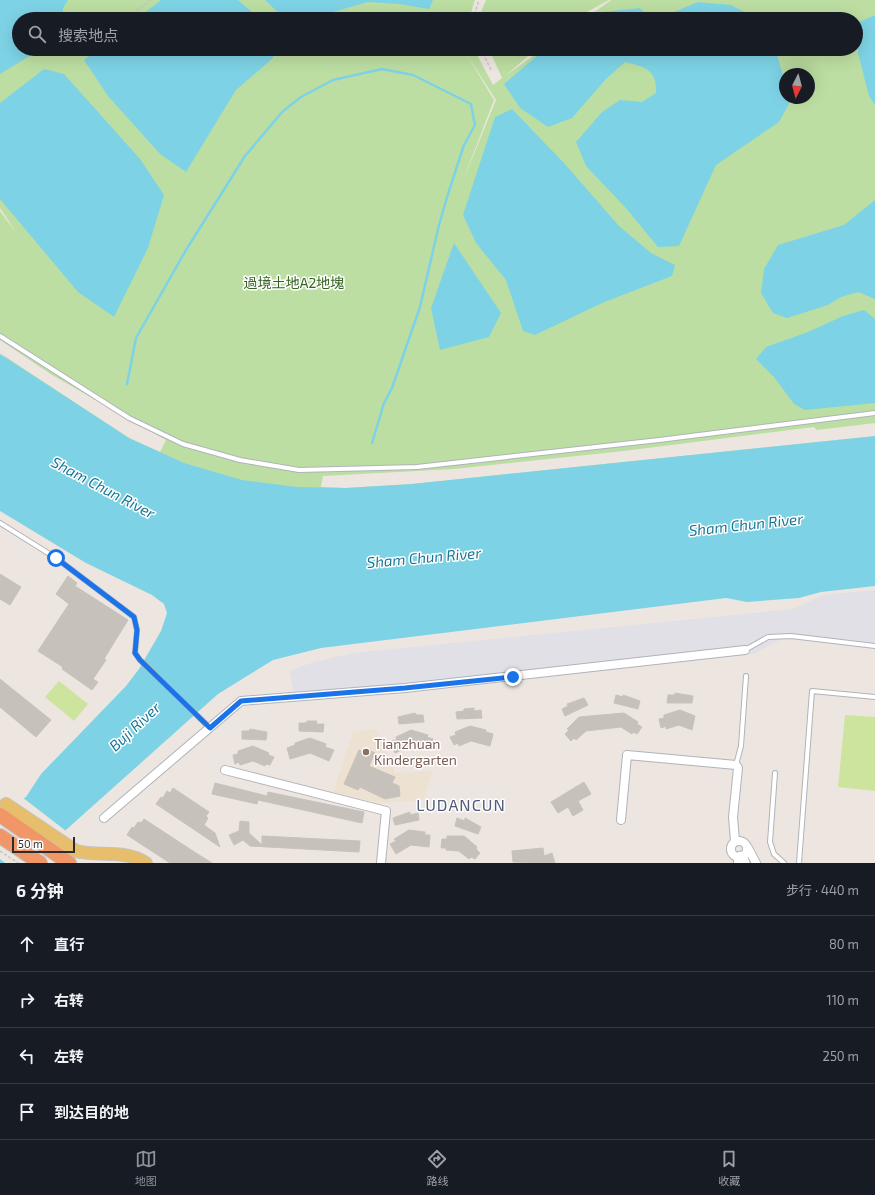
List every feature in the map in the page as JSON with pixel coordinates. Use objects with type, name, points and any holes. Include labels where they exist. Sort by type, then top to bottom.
[{"type":"highway","points":[[2,806],[71,859]]},
{"type":"highway","points":[[0,836],[40,863]]},
{"type":"main road","points":[[18,849],[30,863]]},
{"type":"main road","points":[[71,859],[91,854],[129,855],[146,863]]},
{"type":"main road","points":[[100,863],[118,861],[128,863]]},
{"type":"street","points":[[104,818],[241,701],[405,688],[745,650]]},
{"type":"street","points":[[621,820],[627,755],[736,765],[738,774],[733,817],[735,841],[731,850],[741,857],[756,863]]},
{"type":"street","points":[[225,770],[386,810],[381,863]]},
{"type":"street","points":[[735,841],[744,841],[741,857]]},
{"type":"lane","points":[[0,336],[129,418],[183,444],[240,460],[299,470],[417,467],[667,440],[875,413]]},
{"type":"lane","points":[[0,523],[56,558],[134,617],[137,630],[135,653],[140,660],[210,728]]},
{"type":"lane","points":[[745,650],[768,637],[791,636],[875,646]]},
{"type":"lane","points":[[736,765],[741,746],[746,676]]},
{"type":"lane","points":[[799,863],[812,691],[875,697]]},
{"type":"lane","points":[[775,773],[770,842],[774,854],[784,863]]},
{"type":"path","points":[[136,12],[151,0]]},
{"type":"path","points":[[476,12],[480,0]]},
{"type":"path","points":[[484,56],[491,70]]},
{"type":"path","points":[[0,851],[18,863]]},
{"type":"shaded area","points":[[875,590],[875,648],[791,634],[753,654],[294,694],[289,671],[311,663],[353,653],[793,609],[823,595]]},
{"type":"shaded area","name":"Tianzhuan Kindergarten","points":[[376,729],[395,773],[433,771],[423,800],[380,803],[333,792],[353,732]]},
{"type":"green space","name":"過境土地A2地塊","points":[[0,0],[475,0],[471,12],[12,12],[12,56],[467,56],[494,100],[462,183],[496,100],[468,56],[478,56],[493,85],[502,78],[492,56],[528,56],[505,76],[533,56],[863,56],[863,12],[595,12],[611,0],[875,0],[875,423],[817,430],[814,427],[624,451],[454,469],[323,476],[321,487],[346,488],[412,484],[875,436],[281,502],[85,425],[0,353],[129,438],[160,452],[166,440],[52,375],[0,340],[0,211],[17,234],[0,208]]},
{"type":"green space","points":[[486,0],[609,0],[587,12],[481,12]]},
{"type":"green space","points":[[59,681],[88,704],[74,721],[45,697]]},
{"type":"green space","points":[[845,715],[875,717],[875,791],[838,787]]},
{"type":"water","points":[[0,0],[68,0],[63,8],[63,12],[12,12],[12,56],[30,56],[0,74]]},
{"type":"water","points":[[161,0],[238,0],[252,12],[146,12]]},
{"type":"water","points":[[265,0],[433,0],[429,9],[399,4],[368,2],[333,12],[278,12]]},
{"type":"water","points":[[698,2],[731,5],[744,12],[674,12]]},
{"type":"water","points":[[640,8],[644,12],[602,12]]},
{"type":"water","points":[[875,15],[875,105],[869,96],[859,56],[863,56],[863,21]]},
{"type":"water","points":[[89,56],[273,56],[272,59],[236,90],[186,172],[160,154],[108,96],[84,60]]},
{"type":"water","points":[[537,56],[777,56],[781,68],[779,68],[779,104],[789,104],[779,122],[716,165],[679,246],[658,247],[625,207],[586,166],[576,142],[602,112],[620,100],[642,102],[656,93],[656,85],[652,74],[644,68],[625,62],[606,79],[572,118],[548,127],[520,108],[504,84]]},
{"type":"water","points":[[44,69],[64,74],[140,159],[164,195],[148,248],[114,317],[78,292],[0,199],[0,103]]},
{"type":"water","points":[[512,109],[564,163],[619,226],[651,253],[675,265],[672,276],[602,303],[535,335],[523,331],[506,280],[476,243],[463,215],[495,117]]},
{"type":"water","points":[[875,200],[875,299],[858,292],[841,297],[828,305],[787,318],[773,313],[761,293],[764,269],[778,245],[844,225]]},
{"type":"water","points":[[454,243],[501,313],[489,337],[440,350],[431,308]]},
{"type":"water","points":[[864,310],[875,319],[875,403],[805,410],[794,404],[774,377],[756,359],[766,347],[808,332],[843,316]]},
{"type":"water","points":[[0,354],[129,438],[184,463],[242,480],[297,487],[346,488],[412,484],[875,436],[875,586],[821,592],[799,598],[747,602],[726,598],[321,648],[273,660],[218,694],[29,863],[0,863],[0,810],[26,797],[41,774],[126,686],[139,669],[161,631],[167,613],[164,604],[152,595],[86,563],[0,511]]},
{"type":"pier","points":[[22,797],[66,831],[32,863],[5,863],[0,859],[0,808]]},
{"type":"building","points":[[0,574],[21,587],[10,605],[0,599]]},
{"type":"building","points":[[68,576],[77,583],[75,586],[128,620],[104,659],[106,660],[93,679],[98,682],[92,690],[62,669],[63,667],[38,651],[69,604],[56,594]]},
{"type":"building","points":[[0,679],[51,720],[36,737],[0,707]]},
{"type":"building","points":[[675,693],[693,696],[692,703],[667,703],[668,695],[675,695]]},
{"type":"building","points":[[616,695],[623,697],[623,695],[640,701],[638,709],[614,703]]},
{"type":"building","points":[[584,698],[588,705],[565,716],[562,709],[568,706],[567,704]]},
{"type":"building","points":[[474,708],[474,711],[481,710],[482,718],[457,719],[456,712]]},
{"type":"building","points":[[680,710],[695,716],[692,730],[679,725],[666,729],[666,726],[661,728],[659,719],[664,718],[664,715]]},
{"type":"building","points":[[415,713],[416,715],[423,715],[424,722],[399,724],[398,717]]},
{"type":"building","points":[[624,713],[638,722],[637,724],[642,727],[637,734],[633,732],[632,734],[621,727],[586,731],[576,740],[574,738],[571,741],[565,734],[569,730],[567,729],[579,717]]},
{"type":"building","points":[[307,721],[317,721],[316,724],[324,724],[323,732],[299,731],[299,723],[306,723]]},
{"type":"building","points":[[470,726],[486,730],[486,732],[493,734],[490,746],[471,741],[459,746],[458,743],[454,745],[450,737],[456,735],[455,732]]},
{"type":"building","points":[[250,729],[267,732],[266,740],[242,739],[242,731],[249,731]]},
{"type":"building","points":[[411,730],[428,735],[427,737],[433,739],[431,747],[427,746],[426,749],[413,745],[395,753],[390,742],[397,739],[396,737]]},
{"type":"building","points":[[310,738],[326,744],[325,747],[334,750],[329,761],[310,753],[290,759],[287,748],[295,745],[295,743]]},
{"type":"building","points":[[253,746],[269,753],[268,755],[274,757],[270,765],[266,764],[265,766],[253,761],[240,765],[239,762],[235,764],[233,755],[238,754],[238,751]]},
{"type":"building","points":[[365,748],[375,753],[369,766],[395,777],[392,783],[399,786],[400,796],[385,799],[360,787],[358,790],[344,784],[359,750],[363,752]]},
{"type":"building","points":[[584,782],[591,794],[578,801],[583,810],[573,816],[568,807],[558,813],[551,802]]},
{"type":"building","points":[[215,783],[267,796],[268,792],[364,812],[362,823],[258,800],[257,804],[212,794]]},
{"type":"building","points":[[173,788],[209,812],[206,816],[208,818],[204,825],[215,833],[220,847],[156,804],[161,797],[163,798],[167,791],[170,793]]},
{"type":"building","points":[[410,812],[410,815],[418,813],[419,820],[395,825],[393,818]]},
{"type":"building","points":[[457,818],[465,821],[465,818],[481,827],[478,834],[455,826]]},
{"type":"building","points":[[144,819],[212,863],[170,863],[127,835],[132,827],[134,828],[138,822],[141,823]]},
{"type":"building","points":[[240,821],[249,822],[249,833],[262,845],[262,836],[360,841],[359,852],[250,846],[243,840],[234,845],[229,835],[239,831]]},
{"type":"building","points":[[409,830],[425,832],[425,835],[430,835],[429,847],[411,845],[396,854],[390,844],[396,841],[394,839]]},
{"type":"building","points":[[447,836],[464,836],[477,847],[476,849],[480,853],[475,859],[471,857],[469,859],[459,851],[441,848],[442,839],[447,839]]},
{"type":"building","points":[[543,848],[544,856],[552,853],[555,863],[513,862],[512,851]]},
{"type":"waterway","points":[[127,384],[136,338],[186,250],[245,156],[283,111],[301,97],[333,80],[382,69],[413,75],[471,104],[475,125],[464,145],[448,194],[439,225],[420,307],[392,388],[384,403],[372,443]]},
{"type":"place","name":"Tianzhuan Kindergarten","points":[[366,752]]},
{"type":"district","name":"LUDANCUN","points":[[461,805]]},
{"type":"route","points":[[56,558],[134,617],[137,630],[135,653],[140,660],[210,728],[241,701],[405,688],[513,677]]},
{"type":"water label","name":"Sham Chun River","points":[[103,488]]},
{"type":"water label","name":"Sham Chun River","points":[[746,525]]},
{"type":"water label","name":"Sham Chun River","points":[[424,558]]},
{"type":"water label","name":"Buji River","points":[[135,727]]}]
